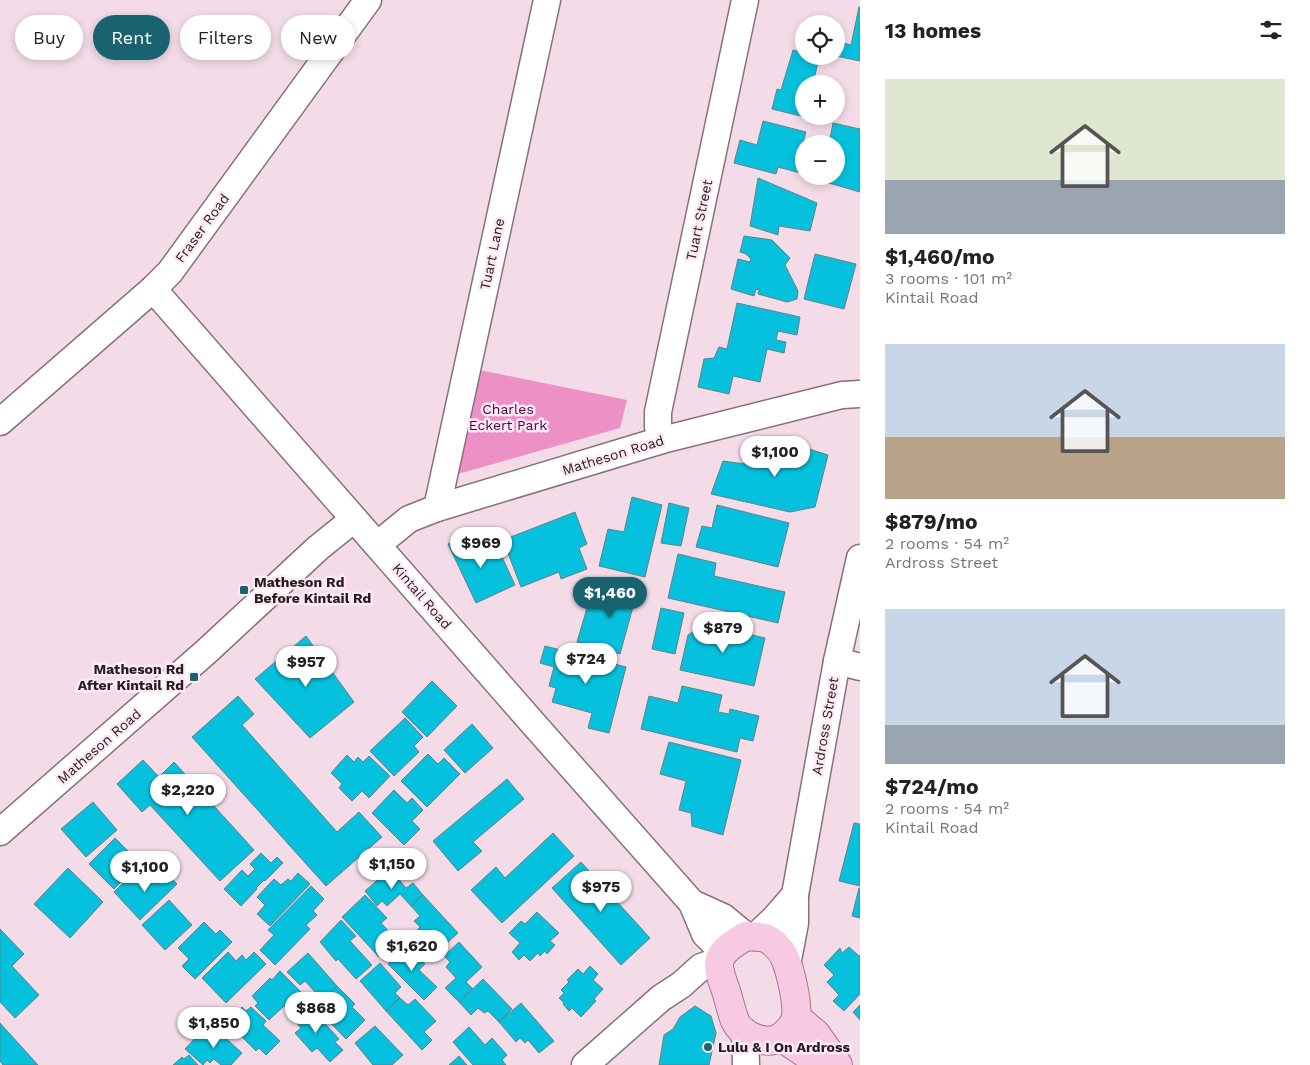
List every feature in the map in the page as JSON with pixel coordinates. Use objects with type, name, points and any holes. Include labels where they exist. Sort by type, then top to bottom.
[{"type":"main road","points":[[784,1031],[795,1002],[787,966],[783,955],[766,938],[750,937],[722,956],[720,975],[736,1023],[745,1032],[758,1040],[784,1031],[816,1034],[838,1065]]},
{"type":"main road","points":[[784,1031],[822,1065]]},
{"type":"street","name":"Fraser Road","points":[[0,422],[170,272],[368,0]]},
{"type":"street","name":"Tuart Lane","points":[[437,508],[546,0]]},
{"type":"street","name":"Tuart Street","points":[[662,440],[658,427],[658,412],[745,0]]},
{"type":"street","name":"Kintail Road","points":[[153,289],[531,722],[692,903],[705,934],[722,956]]},
{"type":"street","name":"Matheson Road","points":[[377,545],[409,519],[437,508],[662,440],[842,395],[860,394]]},
{"type":"street","name":"Matheson Road","points":[[0,832],[207,651],[318,548],[354,519]]},
{"type":"street","name":"Ardross Street","points":[[787,966],[795,924],[795,895],[849,664],[860,558]]},
{"type":"street","points":[[750,937],[795,895]]},
{"type":"street","name":"Kintail Road","points":[[692,903],[723,916],[750,937]]},
{"type":"street","points":[[585,1065],[661,998],[681,985],[701,967],[722,956]]},
{"type":"street","points":[[681,985],[725,988]]},
{"type":"street","points":[[759,1065],[784,1031]]},
{"type":"street","points":[[745,1032],[746,1065]]},
{"type":"green space","name":"Charles Eckert Park","points":[[475,369],[627,400],[620,428],[454,475]]},
{"type":"building","points":[[860,7],[860,61],[845,58],[845,43],[851,45]]},
{"type":"building","points":[[793,50],[795,51],[795,65],[817,65],[815,75],[795,75],[795,115],[772,109],[777,89],[781,90]]},
{"type":"building","points":[[763,121],[806,132],[805,135],[795,135],[795,172],[778,167],[776,174],[734,163],[740,140],[757,145]]},
{"type":"building","points":[[833,125],[860,129],[860,192],[836,185],[845,185],[845,135],[831,135]]},
{"type":"building","points":[[758,178],[817,203],[810,231],[779,226],[778,235],[750,226]]},
{"type":"building","points":[[744,236],[772,240],[790,258],[785,265],[798,291],[797,299],[787,302],[758,294],[759,290],[756,289],[754,296],[731,289],[738,259],[750,262],[751,259],[746,254],[740,252]]},
{"type":"building","points":[[815,254],[856,264],[844,309],[804,299]]},
{"type":"building","points":[[737,303],[800,317],[797,335],[778,331],[776,340],[786,342],[784,353],[767,349],[760,382],[733,376],[729,394],[698,387],[704,359],[714,358],[719,347],[727,349]]},
{"type":"building","points":[[778,439],[828,455],[815,507],[790,512],[711,494],[723,461],[745,464],[747,450],[777,456]]},
{"type":"building","points":[[632,497],[662,505],[645,577],[599,566],[608,529],[624,532]]},
{"type":"building","points":[[669,503],[689,508],[681,546],[661,543]]},
{"type":"building","points":[[717,505],[789,523],[778,567],[696,547],[702,526],[712,528]]},
{"type":"building","points":[[575,512],[587,544],[579,548],[587,569],[561,579],[559,572],[521,587],[503,540]]},
{"type":"building","points":[[469,534],[477,552],[496,544],[515,585],[476,603],[448,544]]},
{"type":"building","points":[[678,554],[716,563],[714,576],[785,592],[778,623],[668,598]]},
{"type":"building","points":[[617,578],[639,585],[620,654],[577,642],[587,608],[597,607],[612,596]]},
{"type":"building","points":[[661,608],[684,613],[675,654],[652,649]]},
{"type":"building","points":[[706,624],[765,638],[754,686],[680,670],[688,635]]},
{"type":"building","points":[[306,636],[354,702],[310,738],[255,679]]},
{"type":"building","points":[[545,646],[626,667],[609,733],[588,728],[592,713],[552,702],[556,688],[549,686],[554,667],[540,663]]},
{"type":"building","points":[[432,681],[457,706],[427,737],[402,712]]},
{"type":"building","points":[[682,686],[722,695],[718,712],[729,714],[730,709],[759,716],[753,741],[740,738],[737,752],[641,729],[649,696],[678,703]]},
{"type":"building","points":[[238,696],[254,714],[242,725],[337,832],[359,812],[382,837],[326,886],[192,737]]},
{"type":"building","points":[[405,718],[423,737],[414,746],[419,752],[394,776],[370,751]]},
{"type":"building","points":[[472,724],[493,748],[465,773],[444,750]]},
{"type":"building","points":[[669,742],[741,760],[723,835],[692,826],[691,813],[679,810],[686,781],[660,774]]},
{"type":"building","points":[[428,754],[438,764],[444,758],[460,774],[427,807],[401,781]]},
{"type":"building","points":[[347,755],[354,762],[358,757],[363,762],[369,756],[390,776],[369,798],[362,791],[352,801],[339,788],[342,784],[331,773]]},
{"type":"building","points":[[143,760],[159,777],[174,762],[254,850],[220,881],[150,805],[142,812],[117,784]]},
{"type":"building","points":[[507,779],[524,799],[473,842],[482,851],[458,871],[433,841]]},
{"type":"building","points":[[394,790],[407,803],[412,798],[423,810],[412,821],[420,829],[404,845],[372,813]]},
{"type":"building","points":[[93,802],[117,830],[86,857],[61,829]]},
{"type":"building","points":[[854,823],[860,824],[860,886],[839,881]]},
{"type":"building","points":[[553,833],[574,856],[502,923],[471,890],[496,867],[505,878]]},
{"type":"building","points":[[115,838],[140,863],[114,889],[89,864]]},
{"type":"building","points":[[261,853],[271,863],[277,857],[283,863],[256,888],[241,906],[224,889],[242,870],[248,876],[255,869],[250,864]]},
{"type":"building","points":[[581,862],[650,938],[621,965],[552,888]]},
{"type":"building","points":[[68,868],[103,902],[70,938],[34,904]]},
{"type":"building","points":[[162,869],[177,884],[140,920],[114,892],[133,873],[145,885]]},
{"type":"building","points":[[390,869],[406,888],[413,883],[423,895],[411,906],[400,894],[387,906],[382,901],[377,906],[365,891]]},
{"type":"building","points":[[298,873],[310,884],[270,926],[257,914],[265,905],[257,897],[274,879],[281,885],[288,879],[291,881]]},
{"type":"building","points":[[311,886],[324,899],[313,911],[317,915],[306,925],[310,929],[275,965],[260,950],[274,935],[268,930]]},
{"type":"building","points":[[860,888],[860,918],[852,916]]},
{"type":"building","points":[[365,895],[387,918],[381,923],[397,940],[379,957],[342,917]]},
{"type":"building","points":[[423,895],[458,933],[435,954],[415,933],[420,927],[414,921],[420,916],[411,906]]},
{"type":"building","points":[[169,900],[192,925],[165,950],[142,925]]},
{"type":"building","points":[[537,912],[559,933],[550,941],[555,945],[547,954],[545,951],[540,956],[538,953],[530,961],[524,955],[519,960],[512,952],[520,943],[509,933],[521,921],[525,924]]},
{"type":"building","points":[[341,920],[356,936],[350,941],[372,965],[356,979],[338,959],[336,961],[320,942]]},
{"type":"building","points":[[204,922],[216,934],[220,930],[232,942],[195,979],[182,966],[189,959],[178,948]]},
{"type":"building","points":[[0,929],[24,954],[12,966],[39,995],[15,1018],[0,1002]]},
{"type":"building","points":[[459,942],[482,967],[466,982],[473,989],[459,1002],[445,988],[456,978],[446,967],[450,962],[444,956]]},
{"type":"building","points":[[406,945],[425,964],[419,970],[437,987],[424,1000],[388,964]]},
{"type":"building","points":[[849,947],[860,955],[860,994],[844,1011],[833,1001],[839,995],[827,982],[834,975],[824,965],[840,948],[842,953]]},
{"type":"building","points":[[228,952],[236,961],[242,955],[246,960],[254,952],[266,964],[226,1003],[202,978]]},
{"type":"building","points":[[308,953],[337,986],[326,997],[319,991],[316,993],[305,981],[300,985],[287,972]]},
{"type":"building","points":[[380,963],[401,987],[395,993],[400,998],[386,1011],[360,981]]},
{"type":"building","points":[[590,966],[598,974],[593,980],[603,989],[594,999],[596,1001],[581,1017],[572,1008],[569,1011],[559,998],[564,993],[561,990],[569,982],[567,980],[578,969],[583,974]]},
{"type":"building","points":[[280,971],[304,995],[289,1010],[284,1006],[269,1020],[255,1006],[258,1003],[252,996]]},
{"type":"building","points":[[483,979],[512,1009],[499,1022],[488,1011],[484,1013],[478,1008],[471,1015],[459,1002]]},
{"type":"building","points":[[337,986],[355,1004],[352,1007],[365,1020],[346,1039],[322,1014],[333,1004],[326,997]]},
{"type":"building","points":[[400,998],[408,1005],[415,999],[436,1021],[424,1032],[432,1040],[422,1050],[386,1011]]},
{"type":"building","points":[[521,1003],[554,1041],[539,1053],[528,1040],[525,1043],[520,1038],[516,1042],[499,1022]]},
{"type":"building","points":[[302,1005],[315,1018],[318,1016],[339,1039],[335,1042],[343,1050],[330,1062],[317,1048],[312,1052],[295,1033],[301,1028],[290,1015]]},
{"type":"building","points":[[860,1005],[860,1020],[853,1012]]},
{"type":"building","points":[[695,1006],[711,1016],[716,1033],[709,1065],[659,1065],[664,1035],[673,1029],[680,1017]]},
{"type":"building","points":[[242,1007],[246,1011],[251,1007],[266,1021],[263,1025],[280,1041],[266,1055],[259,1048],[256,1051],[238,1033],[240,1031],[229,1020]]},
{"type":"building","points":[[0,1023],[38,1065],[3,1065],[0,1061]]},
{"type":"building","points":[[375,1026],[403,1055],[392,1065],[373,1065],[355,1043]]},
{"type":"building","points":[[469,1027],[485,1045],[492,1038],[507,1055],[502,1060],[506,1065],[473,1065],[453,1042]]},
{"type":"building","points":[[201,1032],[208,1038],[212,1033],[219,1032],[242,1053],[231,1065],[221,1065],[214,1059],[210,1063],[207,1060],[203,1065],[185,1049]]},
{"type":"building","points":[[189,1055],[198,1065],[173,1065],[182,1057],[184,1059]]},
{"type":"building","points":[[459,1056],[467,1065],[449,1065]]},
{"type":"place","name":"Matheson Rd Before Kintail Rd","points":[[244,590]]},
{"type":"place","name":"Matheson Rd After Kintail Rd","points":[[194,677]]},
{"type":"place","name":"Lulu & I On Ardross","points":[[708,1047]]}]
